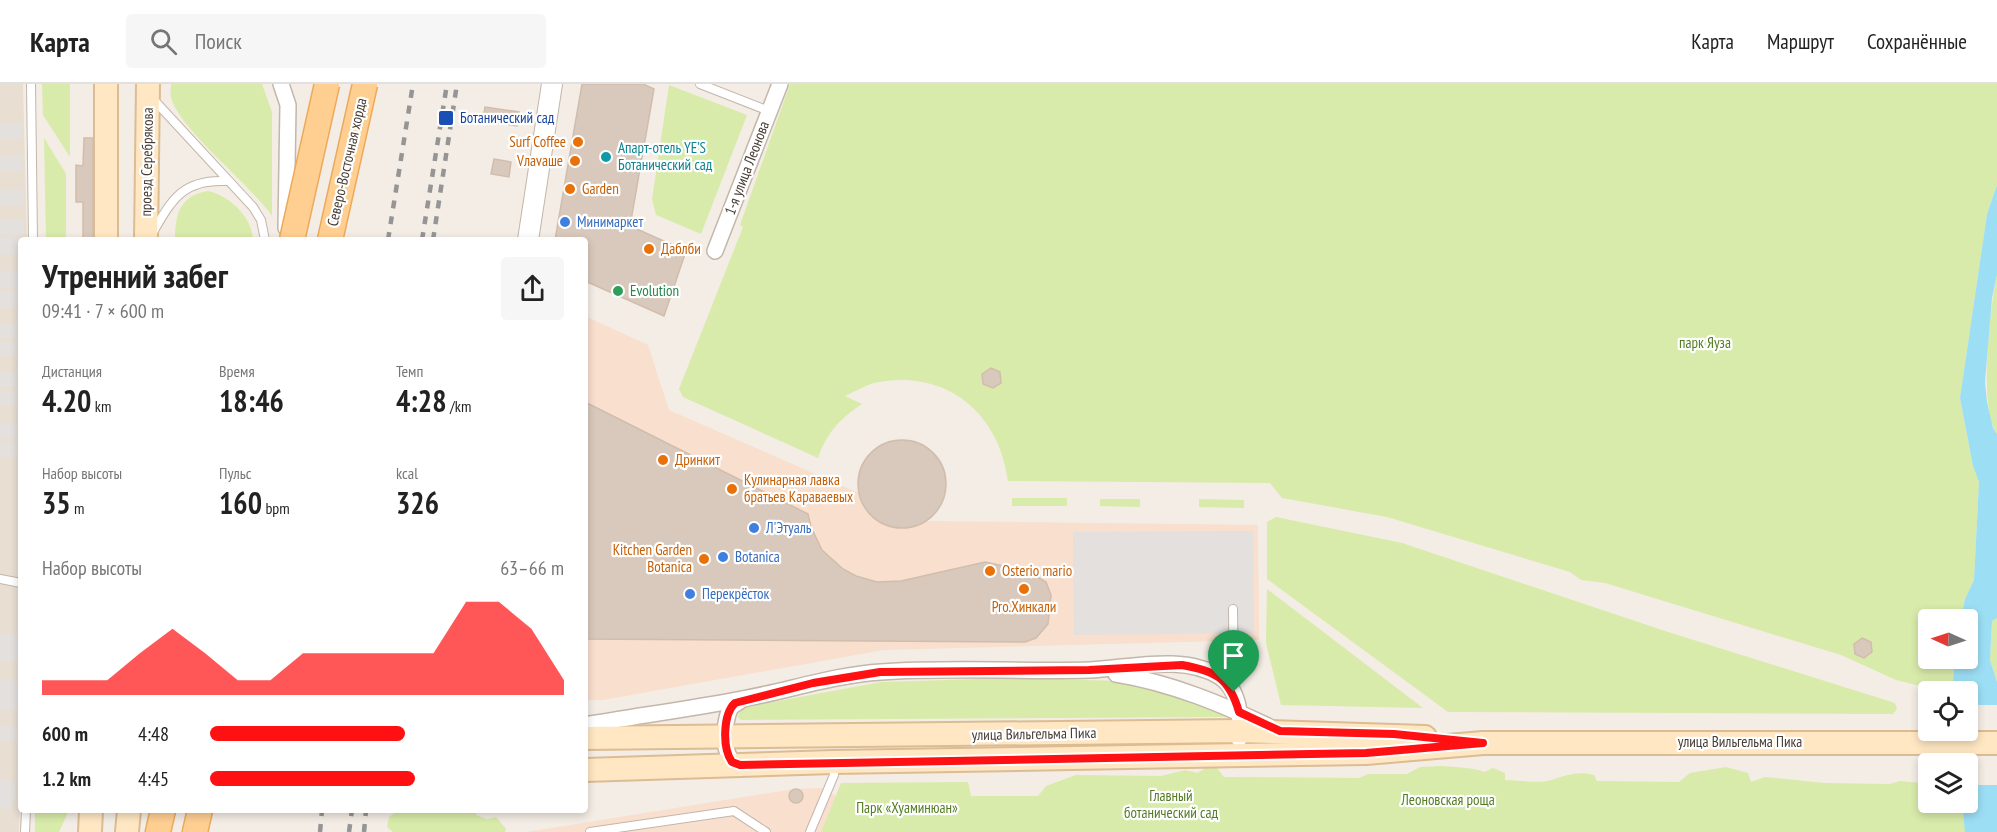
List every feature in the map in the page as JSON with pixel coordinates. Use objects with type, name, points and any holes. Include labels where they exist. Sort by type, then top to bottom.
[{"type":"main road","points":[[106,84],[106,237]]},
{"type":"main road","points":[[293,237],[327,84]]},
{"type":"main road","name":"Северо-Восточная хорда","points":[[331,237],[365,84]]},
{"type":"main road","name":"проезд Серебрякова","points":[[145,87],[147,237]]},
{"type":"main road","name":"улица Вильгельма Пика","points":[[588,738],[727,738],[1240,722],[1280,731],[1394,734],[1483,743]]},
{"type":"main road","name":"улица Вильгельма Пика","points":[[588,770],[833,762],[1366,753],[1483,743],[1997,742]]},
{"type":"main road","points":[[127,832],[129,813]]},
{"type":"main road","points":[[158,832],[162,813]]},
{"type":"main road","points":[[186,832],[197,813]]},
{"type":"main road","points":[[195,832],[198,813]]},
{"type":"street","points":[[281,84],[288,105],[286,237]]},
{"type":"street","points":[[528,237],[552,84]]},
{"type":"street","name":"1-я улица Леонова","points":[[715,251],[780,84]]},
{"type":"street","points":[[588,725],[743,699],[822,681],[880,672],[1089,670],[1182,665],[1203,669],[1221,678],[1234,692],[1240,722],[1238,743],[1223,755]]},
{"type":"street","points":[[1089,670],[1173,687],[1240,722]]},
{"type":"street","points":[[740,765],[730,760],[727,738],[728,713],[731,707],[743,699]]},
{"type":"street","points":[[79,832],[91,818]]},
{"type":"lane","points":[[31,84],[33,237]]},
{"type":"lane","points":[[700,84],[769,111]]},
{"type":"lane","points":[[145,87],[226,181],[252,207],[261,220],[265,237]]},
{"type":"lane","points":[[149,237],[181,191],[200,182],[226,181]]},
{"type":"lane","points":[[0,579],[18,582]]},
{"type":"lane","points":[[1233,609],[1234,692]]},
{"type":"lane","points":[[810,832],[834,775],[833,762]]},
{"type":"lane","points":[[590,832],[734,811],[766,832]]},
{"type":"lane","points":[[25,832],[26,813]]},
{"type":"shaded area","points":[[0,84],[23,84],[27,237],[18,237],[19,832],[0,832]]},
{"type":"shaded area","points":[[0,124],[22,124],[22,139],[0,140]]},
{"type":"shaded area","points":[[22,156],[23,171],[0,172],[0,157]]},
{"type":"shaded area","points":[[23,189],[23,205],[0,206],[0,190]]},
{"type":"shaded area","points":[[0,220],[24,220],[24,235],[0,236]]},
{"type":"shaded area","points":[[18,237],[18,254],[0,255],[0,238]]},
{"type":"shaded area","points":[[18,270],[18,288],[0,288],[0,271]]},
{"type":"shaded area","points":[[18,290],[18,307],[0,308],[0,291]]},
{"type":"shaded area","points":[[588,317],[648,345],[669,410],[859,493],[871,516],[894,528],[910,528],[927,521],[1258,525],[1259,640],[884,650],[603,700],[588,700]]},
{"type":"shaded area","points":[[0,323],[18,323],[18,337],[0,338]]},
{"type":"shaded area","points":[[18,341],[18,356],[0,356],[0,342]]},
{"type":"shaded area","points":[[18,372],[18,387],[0,387],[0,373]]},
{"type":"shaded area","points":[[0,391],[18,391],[18,405],[0,406]]},
{"type":"shaded area","points":[[18,422],[18,438],[0,439],[0,423]]},
{"type":"shaded area","points":[[18,442],[18,456],[0,457],[0,443]]},
{"type":"shaded area","points":[[1253,531],[1254,633],[1074,635],[1073,532]]},
{"type":"shaded area","points":[[0,633],[18,634],[18,662],[0,662]]},
{"type":"shaded area","points":[[0,680],[18,681],[18,711],[0,710]]},
{"type":"shaded area","points":[[0,726],[18,727],[18,741],[0,740]]},
{"type":"shaded area","points":[[0,778],[17,782],[11,810],[0,808]]},
{"type":"shaded area","points":[[821,788],[836,796],[821,832],[527,832],[794,789]]},
{"type":"green space","points":[[42,84],[70,84],[70,157],[43,115]]},
{"type":"green space","points":[[171,84],[262,84],[272,112],[272,216],[188,126],[171,98]]},
{"type":"green space","name":"парк Яуза","points":[[790,84],[1997,84],[1997,185],[1987,214],[1960,398],[1973,466],[1979,482],[1974,580],[1963,609],[1918,609],[1918,669],[1954,669],[1953,681],[1918,681],[1918,686],[1896,680],[1841,655],[1605,583],[1581,580],[1570,572],[1387,517],[1282,498],[1270,483],[1008,481],[1003,456],[993,434],[980,416],[964,400],[945,389],[924,382],[900,380],[874,383],[845,396],[862,404],[835,427],[818,458],[683,397],[679,389],[743,227],[740,225]]},
{"type":"green space","points":[[669,85],[747,115],[701,234],[656,215],[652,199]]},
{"type":"green space","points":[[44,138],[66,174],[66,237],[46,237]]},
{"type":"green space","points":[[208,191],[232,203],[249,223],[253,237],[175,237],[176,222],[181,207],[185,201]]},
{"type":"green space","points":[[1997,275],[1997,434],[1991,421],[1988,403],[1987,357]]},
{"type":"green space","points":[[1012,498],[1067,498],[1067,506],[1012,506]]},
{"type":"green space","points":[[1100,499],[1140,499],[1140,507],[1100,506]]},
{"type":"green space","points":[[1199,499],[1244,500],[1244,508],[1199,507]]},
{"type":"green space","points":[[1276,517],[1402,543],[1665,631],[1895,703],[1897,709],[1893,714],[1448,712],[1267,579],[1267,522]]},
{"type":"green space","points":[[1267,589],[1423,708],[1281,705],[1266,643]]},
{"type":"green space","points":[[1997,618],[1997,682],[1990,660],[1992,621]]},
{"type":"green space","points":[[1011,678],[1124,681],[1153,687],[1226,712],[1226,717],[741,720],[738,717],[741,708],[881,682]]},
{"type":"green space","name":"Леоновская роща","points":[[1443,766],[1484,772],[1493,768],[1505,773],[1505,780],[1535,782],[1583,773],[1594,775],[1597,781],[1679,782],[1690,773],[1726,767],[1748,773],[1751,782],[1765,777],[1824,783],[1890,784],[1900,781],[1918,783],[1918,813],[1978,813],[1978,796],[1997,785],[1997,832],[821,832],[841,783],[968,782],[971,796],[1038,796],[1046,786],[1076,775],[1161,776],[1185,770],[1197,773],[1208,767],[1217,768],[1224,777],[1359,778],[1368,774],[1407,774],[1420,767]]},
{"type":"green space","points":[[35,813],[68,813],[59,832],[35,832]]},
{"type":"green space","points":[[395,813],[476,813],[487,819],[496,817],[506,829],[505,832],[393,832],[387,827],[389,817]]},
{"type":"water","points":[[1997,185],[1997,275],[1992,298],[1985,382],[1993,428],[1997,434],[1997,618],[1992,621],[1990,660],[1997,682],[1997,832],[1965,832],[1963,813],[1978,813],[1978,753],[1968,753],[1968,741],[1978,741],[1978,681],[1953,681],[1954,669],[1978,669],[1978,609],[1963,609],[1974,580],[1979,482],[1973,466],[1960,398],[1987,214]]},
{"type":"pier","points":[[1978,705],[1997,705],[1997,785],[1978,785],[1978,753],[1957,753],[1956,741],[1978,741]]},
{"type":"building","name":"Апарт-отель YE’S Ботанический сад","points":[[582,84],[643,84],[654,89],[630,226],[686,251],[664,316],[588,282],[588,237],[556,237]]},
{"type":"building","points":[[485,107],[519,112],[517,126],[483,120]]},
{"type":"building","points":[[84,138],[93,138],[93,237],[83,237],[83,202],[76,202],[76,165],[83,166]]},
{"type":"building","points":[[494,159],[511,162],[509,177],[491,174]]},
{"type":"building","points":[[991,368],[1000,372],[1001,383],[993,388],[983,384],[982,374]]},
{"type":"building","points":[[588,404],[808,514],[811,527],[822,550],[843,569],[856,576],[877,582],[901,581],[985,562],[1027,571],[1046,582],[1051,595],[1048,624],[1036,638],[1025,642],[588,639]]},
{"type":"building","points":[[902,440],[927,447],[939,459],[946,484],[939,509],[927,521],[902,528],[877,521],[865,509],[858,484],[865,459],[877,447]]},
{"type":"building","points":[[1862,638],[1871,642],[1872,652],[1864,658],[1855,654],[1854,644]]},
{"type":"building","points":[[793,789],[799,789],[803,796],[799,803],[793,803],[789,799],[789,793]]},
{"type":"railway","points":[[388,237],[413,84]]},
{"type":"railway","points":[[422,237],[447,84]]},
{"type":"railway","points":[[433,237],[457,84]]},
{"type":"railway","points":[[320,832],[322,813]]},
{"type":"railway","points":[[349,832],[352,813]]},
{"type":"railway","points":[[364,832],[366,813]]},
{"type":"place","name":"Ботанический сад","points":[[446,118]]},
{"type":"place","name":"Surf Coffee","points":[[578,142]]},
{"type":"place","name":"Апарт-отель YE’S Ботанический сад","points":[[606,157]]},
{"type":"place","name":"Vлаvаше","points":[[575,161]]},
{"type":"place","name":"Garden","points":[[570,189]]},
{"type":"place","name":"Минимаркет","points":[[565,222]]},
{"type":"place","name":"Даблби","points":[[649,249]]},
{"type":"place","name":"Evolution","points":[[618,291]]},
{"type":"place","name":"Дринкит","points":[[663,460]]},
{"type":"place","name":"Кулинарная лавка братьев Караваевых","points":[[732,489]]},
{"type":"place","name":"Л'Этуаль","points":[[754,528]]},
{"type":"place","name":"Botanica","points":[[723,557]]},
{"type":"place","name":"Kitchen Garden Botanica","points":[[704,559]]},
{"type":"place","name":"Osterio mario","points":[[990,571]]},
{"type":"place","name":"Pro.Хинкали","points":[[1024,589]]},
{"type":"place","name":"Перекрёсток","points":[[690,594]]},
{"type":"route","points":[[1182,665],[1203,669],[1221,678],[1234,692],[1239,712],[1280,731],[1394,734],[1483,743],[1366,753],[1005,758],[740,765],[730,760],[727,752],[728,713],[735,703],[743,699],[813,683],[880,672],[1089,670],[1182,665]]},
{"type":"park label","name":"Главный ботанический сад","points":[[1171,804]]},
{"type":"park label","name":"Парк «Хуаминюан»","points":[[907,808]]}]
